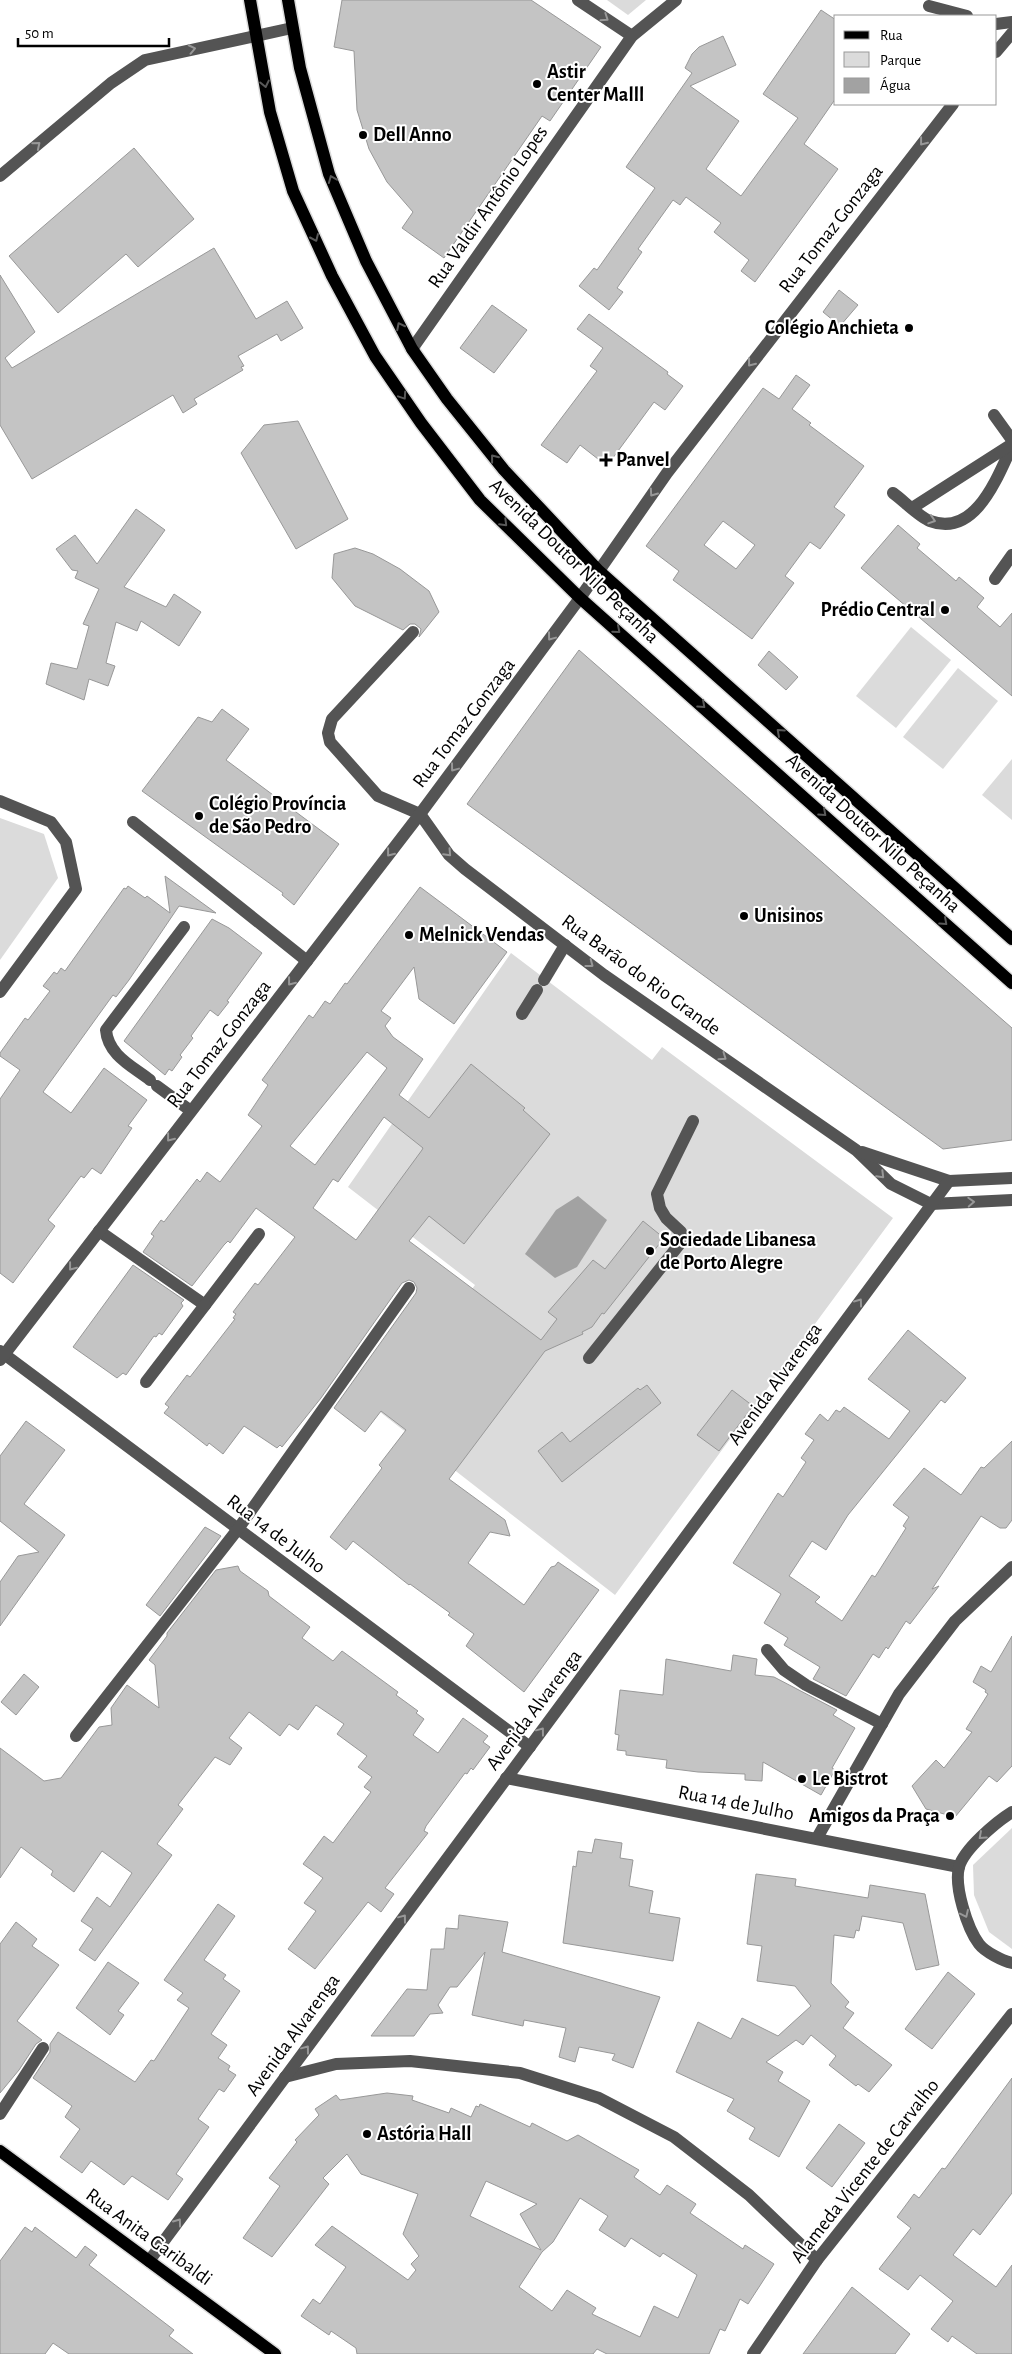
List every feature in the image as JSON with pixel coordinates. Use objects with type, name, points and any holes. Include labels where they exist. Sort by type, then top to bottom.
[{"type":"main road","name":"Avenida Doutor Nilo Peçanha","points":[[250,0],[270,112],[294,191],[332,276],[375,356],[421,423],[480,500],[580,598],[1012,983]]},
{"type":"main road","name":"Avenida Doutor Nilo Peçanha","points":[[288,0],[308,102],[329,174],[366,261],[412,349],[447,399],[504,470],[599,571],[1012,939]]},
{"type":"main road","name":"Rua Anita Garibaldi","points":[[0,2151],[275,2354]]},
{"type":"street","points":[[578,0],[632,36]]},
{"type":"street","name":"Rua Valdir Antônio Lopes","points":[[412,349],[632,36],[676,0]]},
{"type":"street","points":[[925,3],[938,15]]},
{"type":"street","points":[[925,3],[943,15]]},
{"type":"street","points":[[925,3],[964,15]]},
{"type":"street","points":[[997,24],[1012,22]]},
{"type":"street","points":[[0,176],[111,83],[145,60],[292,28]]},
{"type":"street","points":[[997,50],[1004,38]]},
{"type":"street","name":"Rua Tomaz Gonzaga","points":[[2,1355],[420,814],[580,598],[667,473],[952,105]]},
{"type":"street","points":[[994,415],[1012,444]]},
{"type":"street","points":[[893,492],[929,521],[952,524],[971,515],[989,492],[1012,444]]},
{"type":"street","points":[[912,508],[1012,444]]},
{"type":"street","points":[[995,579],[1012,555]]},
{"type":"street","points":[[413,632],[332,720],[328,733],[330,742],[378,796],[420,814]]},
{"type":"street","points":[[0,801],[51,822],[66,842],[76,889],[0,992]]},
{"type":"street","name":"Rua Barão do Rio Grande","points":[[420,814],[449,855],[565,946],[856,1150],[891,1184],[931,1204]]},
{"type":"street","points":[[133,822],[307,961]]},
{"type":"street","points":[[184,926],[106,1030],[107,1041],[112,1050],[191,1111]]},
{"type":"street","points":[[522,1014],[565,946]]},
{"type":"street","points":[[589,1358],[682,1241],[680,1232],[666,1218],[660,1208],[657,1194],[693,1121]]},
{"type":"street","name":"Rua Barão do Rio Grande","points":[[856,1150],[893,1164],[949,1181],[1012,1178]]},
{"type":"street","name":"Avenida Alvarenga","points":[[149,2261],[949,1181]]},
{"type":"street","points":[[931,1204],[1012,1200]]},
{"type":"street","points":[[99,1231],[205,1305]]},
{"type":"street","points":[[146,1382],[259,1234]]},
{"type":"street","points":[[76,1736],[238,1530],[409,1288]]},
{"type":"street","name":"Rua 14 de Julho","points":[[2,1355],[530,1747]]},
{"type":"street","points":[[817,1838],[899,1694],[955,1622],[1012,1567]]},
{"type":"street","points":[[767,1650],[784,1670],[806,1685],[882,1724]]},
{"type":"street","name":"Rua 14 de Julho","points":[[506,1778],[959,1867]]},
{"type":"street","points":[[1012,1812],[973,1844],[959,1867],[960,1903],[979,1945],[1012,1963]]},
{"type":"street","name":"Alameda Vicente de Carvalho","points":[[753,2354],[817,2260],[1012,2014]]},
{"type":"street","points":[[0,2114],[43,2048]]},
{"type":"street","points":[[285,2077],[336,2064],[410,2061],[520,2073],[599,2098],[674,2138],[749,2195],[817,2260]]},
{"type":"green space","points":[[607,0],[646,0],[628,15]]},
{"type":"green space","points":[[911,627],[951,660],[896,728],[856,696]]},
{"type":"green space","points":[[958,668],[998,701],[943,769],[903,737]]},
{"type":"green space","points":[[1012,759],[1012,820],[982,795]]},
{"type":"green space","points":[[0,818],[44,834],[58,878],[0,960]]},
{"type":"green space","name":"Sociedade Libanesa de Porto Alegre","points":[[511,953],[652,1060],[662,1047],[893,1218],[615,1595],[380,1412],[475,1285],[348,1187]]},
{"type":"green space","points":[[1012,1828],[1012,1949],[989,1932],[974,1895],[973,1865]]},
{"type":"water","points":[[578,1196],[607,1220],[577,1267],[555,1278],[525,1254],[556,1210]]},
{"type":"building","points":[[342,0],[531,0],[601,47],[550,121],[542,116],[444,258],[402,228],[413,212],[387,182],[369,149],[357,110],[354,51],[334,47]]},
{"type":"building","points":[[821,10],[834,19],[834,101],[804,144],[838,169],[755,282],[741,271],[749,260],[714,232],[721,223],[686,197],[680,205],[673,200],[638,249],[642,252],[617,288],[623,292],[609,310],[579,286],[594,268],[597,270],[655,188],[626,167],[692,73],[685,68],[692,54],[699,47],[723,36],[736,65],[690,86],[739,121],[706,169],[741,196],[798,118],[763,94]]},
{"type":"building","points":[[134,148],[194,219],[138,267],[126,254],[58,313],[9,256]]},
{"type":"building","points":[[214,248],[256,319],[287,301],[303,328],[281,341],[277,334],[238,356],[244,366],[241,367],[243,370],[194,399],[197,404],[183,413],[173,395],[32,479],[0,425],[0,275],[35,332],[5,358],[12,368]]},
{"type":"building","points":[[839,290],[858,305],[840,326],[823,312]]},
{"type":"building","points":[[492,305],[527,330],[494,373],[460,348]]},
{"type":"building","points":[[589,314],[668,372],[667,374],[683,386],[665,410],[654,402],[607,466],[580,445],[567,463],[541,445],[597,371],[590,366],[603,348],[577,329]]},
{"type":"building","points":[[796,375],[810,385],[792,409],[811,423],[809,425],[864,466],[834,507],[845,515],[820,549],[810,542],[785,576],[794,583],[752,639],[673,580],[679,571],[646,546],[763,388],[779,399]],"holes":[[[723,521],[755,545],[736,569],[704,545]]]},
{"type":"building","points":[[298,421],[348,519],[296,549],[241,453],[264,425]]},
{"type":"building","points":[[136,509],[165,530],[124,587],[166,607],[174,594],[201,612],[179,646],[141,621],[137,631],[116,622],[106,663],[115,666],[108,686],[89,679],[84,700],[46,684],[51,663],[77,669],[89,626],[83,624],[99,589],[75,578],[78,571],[72,570],[56,549],[75,535],[97,564]]},
{"type":"building","name":"Prédio Central","points":[[898,525],[920,544],[917,548],[956,581],[959,577],[984,598],[977,607],[1000,627],[1012,613],[1012,696],[861,568]]},
{"type":"building","points":[[355,548],[373,554],[400,569],[429,591],[439,612],[419,637],[421,629],[415,624],[410,624],[403,630],[355,606],[332,578],[334,554]]},
{"type":"building","name":"Unisinos","points":[[579,650],[1012,1028],[1012,1140],[943,1149],[467,804]]},
{"type":"building","points":[[769,651],[798,677],[786,690],[758,665]]},
{"type":"building","points":[[222,709],[249,729],[226,760],[339,844],[294,905],[282,895],[283,893],[142,791],[198,717],[212,722]]},
{"type":"building","points":[[165,876],[216,913],[179,906],[129,980],[116,997],[113,995],[43,1092],[71,1113],[104,1068],[147,1100],[128,1126],[132,1128],[101,1174],[92,1168],[84,1178],[81,1176],[48,1220],[55,1226],[13,1283],[0,1273],[0,1099],[20,1070],[0,1056],[0,1053],[25,1018],[28,1020],[50,991],[43,986],[54,972],[57,974],[61,968],[65,971],[124,888],[126,889],[128,886],[145,898],[147,896],[170,913]]},
{"type":"building","points":[[420,887],[507,952],[454,1024],[419,999],[414,967],[381,1011],[391,1018],[385,1026],[393,1037],[423,1059],[399,1095],[429,1118],[471,1064],[525,1108],[523,1110],[550,1134],[464,1244],[429,1216],[409,1241],[541,1340],[557,1319],[548,1312],[593,1260],[605,1269],[643,1221],[664,1238],[592,1327],[582,1332],[583,1334],[545,1351],[449,1479],[505,1520],[510,1536],[490,1532],[468,1563],[524,1605],[551,1567],[555,1566],[558,1562],[599,1590],[524,1692],[466,1646],[474,1634],[448,1615],[450,1613],[409,1585],[353,1541],[346,1550],[330,1537],[382,1468],[379,1465],[406,1430],[381,1411],[365,1432],[334,1408],[416,1293],[417,1288],[414,1282],[409,1280],[402,1283],[321,1398],[282,1447],[280,1445],[277,1448],[244,1426],[223,1454],[209,1443],[207,1446],[164,1413],[169,1407],[165,1404],[187,1375],[190,1377],[235,1319],[233,1318],[236,1314],[233,1312],[255,1283],[258,1285],[295,1237],[256,1208],[230,1243],[228,1241],[224,1245],[192,1286],[143,1252],[154,1236],[151,1234],[161,1220],[164,1222],[197,1179],[200,1182],[207,1172],[220,1182],[262,1126],[248,1115],[268,1085],[262,1080],[309,1015],[313,1018],[325,1001],[330,1004],[345,983],[347,984]],"holes":[[[367,1052],[387,1068],[315,1165],[290,1146]],[[384,1117],[423,1148],[356,1240],[313,1208],[333,1179],[338,1182]]]},
{"type":"building","points":[[212,919],[229,928],[262,953],[218,1016],[210,1010],[191,1036],[193,1038],[180,1055],[182,1057],[172,1071],[169,1069],[165,1075],[124,1041]]},
{"type":"building","points":[[133,1265],[184,1300],[181,1303],[183,1306],[162,1335],[159,1333],[156,1337],[154,1336],[126,1375],[123,1373],[117,1378],[73,1347]]},
{"type":"building","points":[[908,1330],[966,1378],[945,1403],[941,1400],[848,1515],[826,1550],[812,1541],[789,1576],[820,1597],[815,1602],[842,1621],[872,1575],[875,1577],[906,1528],[903,1526],[909,1517],[893,1505],[924,1468],[961,1495],[981,1467],[984,1468],[1012,1441],[1012,1520],[1006,1528],[1000,1528],[981,1516],[932,1589],[939,1586],[910,1624],[906,1621],[888,1649],[886,1647],[879,1658],[873,1654],[846,1696],[813,1679],[820,1667],[784,1645],[788,1638],[764,1623],[781,1594],[733,1563],[778,1493],[783,1497],[806,1462],[801,1458],[814,1440],[805,1434],[820,1414],[828,1421],[836,1410],[840,1412],[844,1407],[889,1439],[910,1411],[868,1379]]},
{"type":"building","points":[[647,1385],[661,1403],[562,1482],[538,1451],[562,1432],[570,1442],[638,1388],[640,1390]]},
{"type":"building","points":[[732,1390],[753,1406],[719,1451],[697,1435]]},
{"type":"building","points":[[26,1421],[65,1450],[24,1504],[65,1535],[0,1626],[0,1582],[18,1556],[39,1552],[0,1521],[0,1456]]},
{"type":"building","points":[[205,1527],[221,1536],[160,1616],[146,1605]]},
{"type":"building","points":[[238,1566],[240,1571],[268,1591],[269,1596],[310,1627],[302,1638],[333,1661],[342,1651],[398,1692],[396,1695],[418,1711],[416,1713],[424,1719],[413,1735],[438,1753],[463,1718],[488,1736],[483,1742],[490,1747],[473,1770],[471,1768],[467,1774],[465,1773],[426,1826],[424,1831],[428,1833],[385,1888],[394,1894],[381,1912],[368,1902],[315,1969],[288,1949],[316,1911],[304,1903],[323,1878],[303,1864],[324,1836],[333,1843],[371,1792],[364,1787],[372,1777],[358,1767],[367,1756],[337,1734],[344,1724],[316,1705],[298,1730],[289,1724],[280,1736],[249,1712],[229,1738],[242,1748],[230,1765],[215,1757],[178,1805],[183,1809],[157,1844],[172,1855],[95,1961],[79,1950],[93,1929],[81,1921],[97,1897],[110,1907],[132,1873],[102,1851],[74,1892],[51,1875],[53,1871],[21,1847],[0,1878],[0,1748],[44,1781],[61,1778],[99,1727],[112,1725],[111,1708],[127,1685],[159,1708],[155,1665],[149,1660],[167,1636],[167,1633],[216,1570]]},
{"type":"building","points":[[1012,1636],[1012,1766],[997,1782],[989,1776],[955,1817],[926,1809],[912,1786],[936,1760],[944,1768],[972,1732],[966,1729],[988,1694],[985,1692],[986,1690],[973,1682],[981,1666],[991,1672]]},
{"type":"building","points":[[733,1655],[757,1659],[755,1675],[774,1677],[837,1710],[833,1715],[855,1728],[832,1768],[835,1770],[821,1795],[763,1762],[762,1781],[745,1780],[745,1774],[698,1772],[666,1768],[667,1760],[626,1755],[626,1751],[617,1750],[619,1735],[615,1734],[620,1690],[663,1695],[666,1659],[731,1671]]},
{"type":"building","points":[[24,1674],[39,1687],[16,1715],[1,1702]]},
{"type":"building","points":[[595,1839],[622,1843],[620,1858],[633,1860],[629,1886],[653,1891],[649,1913],[680,1918],[673,1961],[563,1943],[573,1866],[576,1867],[578,1851],[592,1853]]},
{"type":"building","points":[[756,1874],[796,1879],[795,1886],[868,1898],[870,1885],[925,1894],[939,1965],[916,1970],[903,1923],[862,1916],[859,1931],[856,1930],[854,1938],[834,1935],[831,1983],[849,2002],[845,2007],[854,2013],[843,2028],[892,2065],[869,2092],[858,2084],[856,2086],[829,2065],[836,2056],[811,2035],[803,2045],[796,2040],[766,2062],[783,2072],[778,2081],[810,2101],[779,2157],[749,2139],[755,2128],[727,2111],[734,2099],[676,2072],[698,2022],[731,2039],[742,2018],[778,2036],[811,2006],[795,1986],[757,1981],[762,1946],[747,1944]]},
{"type":"building","points":[[218,1904],[235,1916],[204,1960],[226,1975],[223,1979],[240,1991],[211,2034],[227,2045],[218,2058],[230,2066],[228,2070],[236,2075],[224,2092],[219,2089],[198,2119],[209,2127],[176,2174],[183,2179],[168,2200],[132,2176],[124,2185],[91,2161],[82,2173],[60,2157],[80,2129],[65,2117],[72,2106],[33,2078],[50,2052],[50,2044],[58,2032],[135,2082],[151,2060],[154,2061],[189,2008],[177,2000],[183,1993],[164,1980]]},
{"type":"building","points":[[459,1915],[508,1922],[502,1952],[660,1997],[633,2068],[612,2060],[615,2054],[579,2047],[575,2062],[559,2057],[566,2028],[524,2020],[523,2026],[472,2015],[485,1952],[457,1987],[450,1987],[438,2005],[443,2013],[430,2014],[414,2036],[371,2036],[407,1989],[427,1990],[431,1949],[444,1949],[446,1928],[458,1929]]},
{"type":"building","points":[[16,1922],[37,1939],[32,1946],[59,1965],[17,2021],[42,2040],[36,2044],[19,2070],[0,2093],[0,1944]]},
{"type":"building","points":[[108,1962],[139,1983],[118,2011],[124,2015],[110,2035],[76,2008]]},
{"type":"building","points":[[948,1972],[975,1994],[932,2049],[905,2029]]},
{"type":"building","points":[[1012,2078],[1012,2193],[980,2235],[973,2229],[953,2255],[996,2287],[1012,2265],[1012,2354],[977,2354],[952,2336],[948,2342],[931,2329],[953,2301],[920,2275],[908,2290],[879,2269],[911,2228],[897,2217],[914,2194],[919,2198],[942,2168],[945,2169]]},
{"type":"building","points":[[387,2093],[413,2096],[412,2100],[449,2113],[451,2108],[471,2117],[476,2106],[479,2107],[480,2104],[530,2127],[532,2123],[567,2141],[578,2135],[639,2170],[634,2177],[660,2195],[667,2185],[696,2204],[690,2213],[743,2249],[745,2245],[774,2264],[748,2304],[740,2299],[725,2331],[720,2329],[709,2354],[607,2354],[597,2349],[593,2354],[357,2354],[356,2348],[331,2331],[329,2335],[301,2316],[313,2299],[320,2304],[346,2267],[315,2245],[332,2226],[408,2280],[416,2270],[411,2264],[419,2256],[403,2234],[418,2194],[361,2174],[347,2154],[323,2178],[329,2184],[272,2257],[243,2238],[280,2186],[269,2178],[297,2142],[295,2140],[319,2115],[315,2109],[336,2095],[340,2100]],"holes":[[[486,2181],[537,2204],[520,2214],[541,2250],[470,2216]],[[580,2198],[608,2216],[599,2230],[625,2247],[631,2238],[660,2257],[663,2253],[697,2275],[678,2318],[654,2306],[640,2337],[592,2314],[596,2308],[567,2290],[552,2311],[519,2287],[542,2252],[553,2242]]]},
{"type":"building","points":[[839,2124],[865,2143],[832,2187],[806,2168]]},
{"type":"building","points":[[25,2227],[32,2232],[35,2227],[76,2258],[85,2246],[97,2255],[89,2265],[174,2330],[169,2336],[193,2354],[69,2354],[53,2343],[45,2354],[0,2354],[0,2261]]},
{"type":"building","points":[[852,2287],[910,2334],[895,2354],[803,2354]]},
{"type":"place","name":"Astir Center Malll","points":[[537,84]]},
{"type":"place","name":"Dell Anno","points":[[363,135]]},
{"type":"place","name":"Colégio Anchieta","points":[[909,328]]},
{"type":"place","name":"Panvel","points":[[606,460]]},
{"type":"place","name":"Prédio Central","points":[[945,610]]},
{"type":"place","name":"Colégio Província de São Pedro","points":[[199,816]]},
{"type":"place","name":"Unisinos","points":[[744,916]]},
{"type":"place","name":"Melnick Vendas","points":[[409,935]]},
{"type":"place","name":"Sociedade Libanesa de Porto Alegre","points":[[650,1251]]},
{"type":"place","name":"Le Bistrot","points":[[802,1779]]},
{"type":"place","name":"Amigos da Praça","points":[[950,1816]]},
{"type":"place","name":"Astória Hall","points":[[367,2134]]}]
